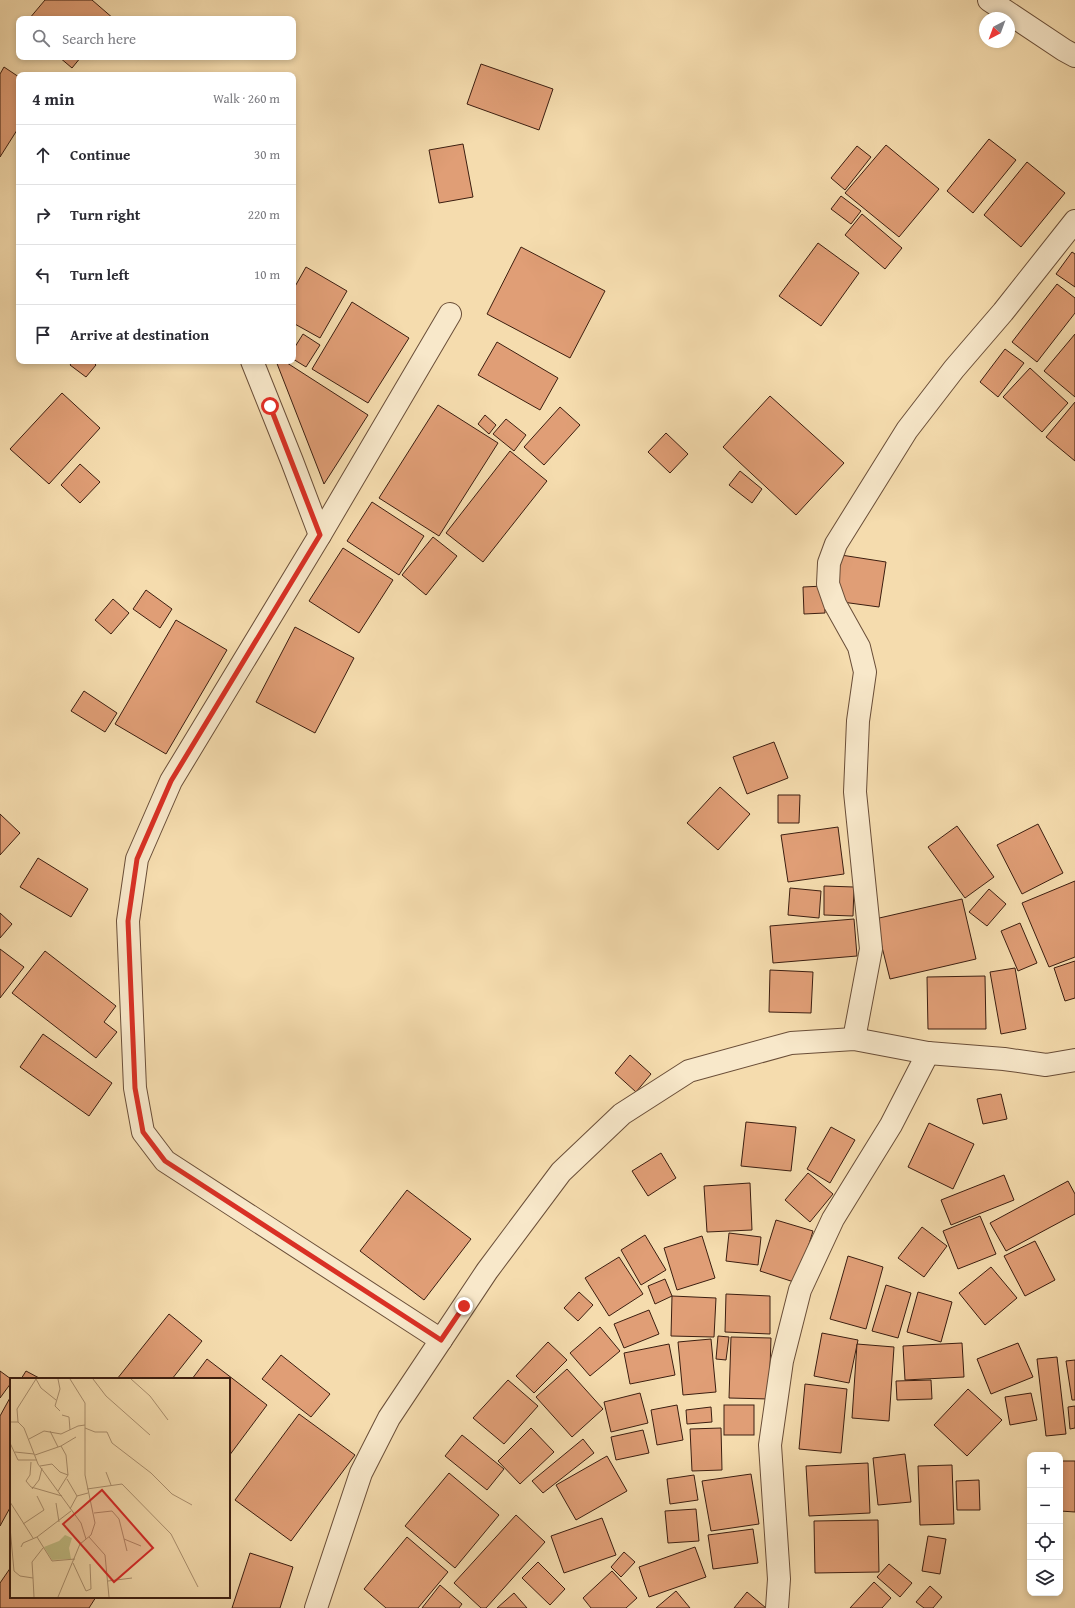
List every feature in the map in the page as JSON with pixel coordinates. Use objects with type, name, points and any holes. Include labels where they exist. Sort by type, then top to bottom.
[{"type":"street","points":[[989,0],[1075,56]]},
{"type":"street","points":[[854,1039],[871,949],[855,792],[858,721],[865,672],[859,647],[835,604],[828,584],[829,563],[836,544],[907,430],[954,369],[1003,312],[1075,221]]},
{"type":"street","points":[[441,1340],[165,1161],[143,1132],[135,1088],[128,921],[137,859],[171,781],[320,535],[450,314]]},
{"type":"street","points":[[253,364],[320,535]]},
{"type":"street","points":[[316,1608],[361,1473],[389,1418],[487,1271],[561,1172],[622,1114],[689,1071],[790,1043],[854,1039],[928,1053],[1004,1059],[1046,1065],[1075,1060]]},
{"type":"street","points":[[777,1608],[779,1579],[770,1445],[782,1361],[800,1290],[834,1219],[891,1125],[928,1053]]},
{"type":"building","points":[[45,0],[92,0],[111,16],[32,16]]},
{"type":"building","points":[[63,60],[79,60],[72,68]]},
{"type":"building","points":[[481,64],[553,89],[539,130],[467,104]]},
{"type":"building","points":[[4,67],[16,75],[16,132],[0,157],[0,74]]},
{"type":"building","points":[[989,139],[1016,160],[973,213],[947,191]]},
{"type":"building","points":[[463,144],[473,197],[439,203],[429,150]]},
{"type":"building","points":[[886,145],[939,189],[899,237],[845,193]]},
{"type":"building","points":[[857,146],[871,157],[845,190],[831,178]]},
{"type":"building","points":[[1027,162],[1065,193],[1021,247],[984,215]]},
{"type":"building","points":[[841,196],[861,211],[851,224],[831,209]]},
{"type":"building","points":[[862,214],[902,248],[885,269],[845,235]]},
{"type":"building","points":[[818,243],[859,273],[821,326],[779,296]]},
{"type":"building","points":[[521,247],[605,291],[570,358],[487,314]]},
{"type":"building","points":[[1072,252],[1075,254],[1075,287],[1056,274]]},
{"type":"building","points":[[306,267],[347,291],[320,338],[296,325],[296,285]]},
{"type":"building","points":[[1057,284],[1075,298],[1075,313],[1037,362],[1012,342]]},
{"type":"building","points":[[352,302],[409,338],[368,403],[312,369]]},
{"type":"building","points":[[303,334],[320,345],[306,367],[296,361],[296,345]]},
{"type":"building","points":[[1075,334],[1075,397],[1044,371]]},
{"type":"building","points":[[497,342],[558,378],[540,410],[478,375]]},
{"type":"building","points":[[1005,349],[1024,363],[998,397],[980,382]]},
{"type":"building","points":[[95,364],[96,365],[86,377],[70,365]]},
{"type":"building","points":[[277,364],[289,364],[368,415],[324,484]]},
{"type":"building","points":[[1030,368],[1068,403],[1042,432],[1003,397]]},
{"type":"building","points":[[62,393],[100,428],[49,484],[10,449]]},
{"type":"building","points":[[770,396],[844,463],[796,515],[723,447]]},
{"type":"building","points":[[1075,402],[1075,461],[1046,437]]},
{"type":"building","points":[[438,405],[498,443],[439,536],[379,498]]},
{"type":"building","points":[[560,407],[580,425],[544,465],[524,447]]},
{"type":"building","points":[[485,415],[496,425],[489,434],[478,424]]},
{"type":"building","points":[[506,419],[526,435],[514,451],[493,434]]},
{"type":"building","points":[[666,433],[688,454],[670,473],[648,452]]},
{"type":"building","points":[[510,451],[547,481],[483,562],[446,533]]},
{"type":"building","points":[[80,464],[100,482],[80,503],[61,485]]},
{"type":"building","points":[[740,471],[762,489],[752,503],[729,485]]},
{"type":"building","points":[[372,502],[424,536],[399,575],[347,541]]},
{"type":"building","points":[[433,537],[457,556],[426,595],[402,575]]},
{"type":"building","points":[[343,548],[393,580],[359,633],[309,601]]},
{"type":"building","points":[[841,555],[886,562],[879,607],[835,601]]},
{"type":"building","points":[[824,586],[825,613],[804,614],[803,587]]},
{"type":"building","points":[[146,590],[172,609],[160,628],[133,609]]},
{"type":"building","points":[[113,599],[129,613],[111,634],[95,620]]},
{"type":"building","points":[[176,620],[227,650],[166,754],[115,724]]},
{"type":"building","points":[[295,627],[354,658],[315,733],[256,702]]},
{"type":"building","points":[[84,691],[117,713],[105,732],[71,711]]},
{"type":"building","points":[[774,742],[788,778],[747,794],[733,757]]},
{"type":"building","points":[[720,787],[750,814],[718,850],[687,823]]},
{"type":"building","points":[[778,795],[800,795],[799,823],[778,823]]},
{"type":"building","points":[[0,814],[20,833],[0,855]]},
{"type":"building","points":[[1038,824],[1063,873],[1022,894],[997,845]]},
{"type":"building","points":[[957,826],[994,877],[965,898],[928,847]]},
{"type":"building","points":[[838,827],[844,874],[788,882],[781,835]]},
{"type":"building","points":[[38,858],[88,889],[71,917],[20,887]]},
{"type":"building","points":[[1075,881],[1075,957],[1049,967],[1022,903]]},
{"type":"building","points":[[824,886],[854,887],[853,916],[824,915]]},
{"type":"building","points":[[790,888],[821,891],[819,918],[788,915]]},
{"type":"building","points":[[989,889],[1006,904],[987,926],[969,912]]},
{"type":"building","points":[[962,899],[976,959],[890,979],[875,919]]},
{"type":"building","points":[[0,913],[12,924],[0,938]]},
{"type":"building","points":[[854,919],[857,956],[773,963],[770,926]]},
{"type":"building","points":[[1020,923],[1037,963],[1018,971],[1001,931]]},
{"type":"building","points":[[0,949],[24,967],[0,998]]},
{"type":"building","points":[[45,951],[116,1006],[104,1022],[117,1032],[96,1058],[12,993]]},
{"type":"building","points":[[1075,961],[1075,998],[1065,1001],[1054,968]]},
{"type":"building","points":[[1015,968],[1026,1029],[1001,1034],[990,972]]},
{"type":"building","points":[[770,970],[813,972],[811,1013],[769,1012]]},
{"type":"building","points":[[985,976],[986,1029],[928,1029],[927,977]]},
{"type":"building","points":[[43,1034],[112,1083],[89,1116],[20,1067]]},
{"type":"building","points":[[630,1055],[651,1074],[636,1092],[615,1073]]},
{"type":"building","points":[[1001,1094],[1007,1119],[983,1124],[977,1099]]},
{"type":"building","points":[[746,1122],[796,1127],[791,1171],[741,1166]]},
{"type":"building","points":[[929,1123],[974,1144],[953,1189],[908,1167]]},
{"type":"building","points":[[831,1127],[855,1140],[830,1183],[807,1169]]},
{"type":"building","points":[[661,1153],[676,1178],[648,1196],[632,1171]]},
{"type":"building","points":[[808,1173],[833,1194],[810,1222],[785,1200]]},
{"type":"building","points":[[1004,1175],[1014,1200],[951,1225],[941,1200]]},
{"type":"building","points":[[1068,1181],[1075,1194],[1075,1214],[1006,1251],[990,1223]]},
{"type":"building","points":[[750,1183],[752,1230],[707,1232],[704,1186]]},
{"type":"building","points":[[407,1190],[471,1239],[424,1300],[360,1251]]},
{"type":"building","points":[[980,1216],[996,1254],[958,1269],[943,1231]]},
{"type":"building","points":[[776,1220],[813,1231],[797,1283],[760,1271]]},
{"type":"building","points":[[922,1227],[947,1246],[924,1277],[898,1258]]},
{"type":"building","points":[[729,1233],[761,1237],[758,1265],[726,1261]]},
{"type":"building","points":[[645,1235],[666,1270],[641,1285],[621,1250]]},
{"type":"building","points":[[702,1236],[715,1278],[677,1290],[664,1248]]},
{"type":"building","points":[[1035,1241],[1055,1280],[1025,1296],[1004,1256]]},
{"type":"building","points":[[848,1256],[883,1267],[866,1329],[830,1319]]},
{"type":"building","points":[[619,1257],[643,1294],[609,1316],[585,1278]]},
{"type":"building","points":[[991,1267],[1017,1298],[985,1325],[959,1293]]},
{"type":"building","points":[[665,1279],[672,1296],[655,1304],[648,1286]]},
{"type":"building","points":[[886,1285],[911,1293],[898,1338],[872,1331]]},
{"type":"building","points":[[579,1292],[593,1305],[578,1321],[564,1308]]},
{"type":"building","points":[[918,1292],[952,1302],[941,1342],[907,1332]]},
{"type":"building","points":[[726,1294],[770,1296],[770,1334],[725,1332]]},
{"type":"building","points":[[672,1296],[716,1298],[714,1337],[671,1336]]},
{"type":"building","points":[[649,1310],[659,1334],[624,1348],[614,1324]]},
{"type":"building","points":[[169,1314],[202,1341],[173,1378],[118,1378]]},
{"type":"building","points":[[600,1327],[620,1351],[590,1376],[570,1353]]},
{"type":"building","points":[[822,1333],[858,1340],[849,1383],[814,1376]]},
{"type":"building","points":[[718,1336],[729,1337],[726,1360],[716,1359]]},
{"type":"building","points":[[731,1337],[771,1338],[769,1399],[729,1398]]},
{"type":"building","points":[[711,1339],[716,1392],[683,1395],[678,1342]]},
{"type":"building","points":[[548,1342],[567,1360],[534,1393],[516,1376]]},
{"type":"building","points":[[962,1343],[964,1377],[905,1380],[903,1346]]},
{"type":"building","points":[[1018,1343],[1033,1377],[991,1394],[977,1359]]},
{"type":"building","points":[[669,1344],[675,1375],[630,1384],[624,1353]]},
{"type":"building","points":[[857,1344],[894,1347],[889,1421],[852,1418]]},
{"type":"building","points":[[281,1355],[330,1394],[311,1417],[262,1379]]},
{"type":"building","points":[[1057,1357],[1066,1434],[1046,1436],[1037,1359]]},
{"type":"building","points":[[207,1359],[267,1405],[230,1455],[230,1378],[193,1378]]},
{"type":"building","points":[[1075,1360],[1075,1400],[1072,1400],[1066,1361]]},
{"type":"building","points":[[567,1369],[603,1409],[572,1437],[536,1397]]},
{"type":"building","points":[[0,1371],[10,1378],[10,1384],[0,1398]]},
{"type":"building","points":[[26,1371],[39,1378],[22,1378]]},
{"type":"building","points":[[508,1380],[538,1406],[504,1444],[473,1418]]},
{"type":"building","points":[[931,1380],[932,1399],[897,1400],[896,1381]]},
{"type":"building","points":[[805,1384],[847,1389],[841,1453],[799,1449]]},
{"type":"building","points":[[968,1389],[1002,1420],[967,1456],[934,1425]]},
{"type":"building","points":[[640,1393],[648,1423],[611,1432],[604,1402]]},
{"type":"building","points":[[1031,1393],[1037,1420],[1010,1425],[1005,1397]]},
{"type":"building","points":[[10,1398],[10,1508],[0,1526],[0,1416]]},
{"type":"building","points":[[677,1405],[683,1440],[657,1445],[651,1410]]},
{"type":"building","points":[[724,1405],[754,1405],[754,1435],[724,1435]]},
{"type":"building","points":[[1075,1406],[1075,1428],[1070,1429],[1068,1407]]},
{"type":"building","points":[[711,1407],[712,1422],[687,1424],[686,1410]]},
{"type":"building","points":[[299,1414],[355,1455],[291,1541],[235,1500]]},
{"type":"building","points":[[531,1428],[554,1452],[520,1484],[498,1461]]},
{"type":"building","points":[[721,1428],[722,1470],[692,1471],[690,1429]]},
{"type":"building","points":[[643,1430],[649,1453],[616,1460],[611,1437]]},
{"type":"building","points":[[462,1435],[504,1469],[487,1490],[445,1456]]},
{"type":"building","points":[[583,1439],[594,1453],[543,1493],[532,1481]]},
{"type":"building","points":[[905,1454],[911,1502],[878,1505],[873,1458]]},
{"type":"building","points":[[607,1456],[627,1491],[576,1520],[556,1485]]},
{"type":"building","points":[[1063,1461],[1075,1461],[1075,1512],[1063,1511]]},
{"type":"building","points":[[868,1463],[870,1513],[809,1516],[806,1466]]},
{"type":"building","points":[[952,1465],[954,1524],[920,1525],[918,1466]]},
{"type":"building","points":[[449,1473],[499,1515],[455,1568],[405,1526]]},
{"type":"building","points":[[751,1474],[759,1524],[711,1531],[702,1481]]},
{"type":"building","points":[[694,1475],[698,1500],[670,1504],[667,1479]]},
{"type":"building","points":[[979,1480],[980,1510],[957,1510],[956,1481]]},
{"type":"building","points":[[696,1509],[699,1541],[668,1543],[665,1511]]},
{"type":"building","points":[[516,1515],[545,1542],[486,1608],[481,1608],[454,1583]]},
{"type":"building","points":[[602,1518],[616,1555],[564,1573],[551,1536]]},
{"type":"building","points":[[878,1520],[879,1572],[815,1573],[814,1521]]},
{"type":"building","points":[[753,1529],[758,1563],[713,1569],[708,1535]]},
{"type":"building","points":[[928,1536],[946,1539],[940,1574],[922,1571]]},
{"type":"building","points":[[407,1537],[448,1572],[418,1608],[386,1608],[364,1589]]},
{"type":"building","points":[[695,1547],[706,1577],[649,1597],[639,1567]]},
{"type":"building","points":[[624,1552],[635,1562],[621,1577],[611,1567]]},
{"type":"building","points":[[250,1553],[293,1567],[280,1608],[232,1608]]},
{"type":"building","points":[[538,1562],[565,1589],[550,1605],[522,1578]]},
{"type":"building","points":[[889,1564],[912,1583],[900,1597],[877,1577]]},
{"type":"building","points":[[10,1568],[10,1598],[95,1598],[89,1608],[0,1608],[0,1583]]},
{"type":"building","points":[[612,1571],[637,1598],[626,1608],[591,1608],[583,1598]]},
{"type":"building","points":[[874,1582],[891,1598],[882,1608],[850,1608]]},
{"type":"building","points":[[440,1585],[462,1604],[459,1608],[422,1608]]},
{"type":"building","points":[[930,1586],[942,1597],[933,1608],[924,1608],[916,1602]]},
{"type":"building","points":[[676,1591],[690,1608],[656,1608]]},
{"type":"building","points":[[747,1592],[766,1608],[734,1608]]},
{"type":"building","points":[[514,1593],[527,1608],[497,1608]]},
{"type":"route","points":[[270,406],[320,535],[171,781],[137,859],[128,921],[135,1088],[143,1132],[165,1161],[441,1340],[464,1306]]}]
